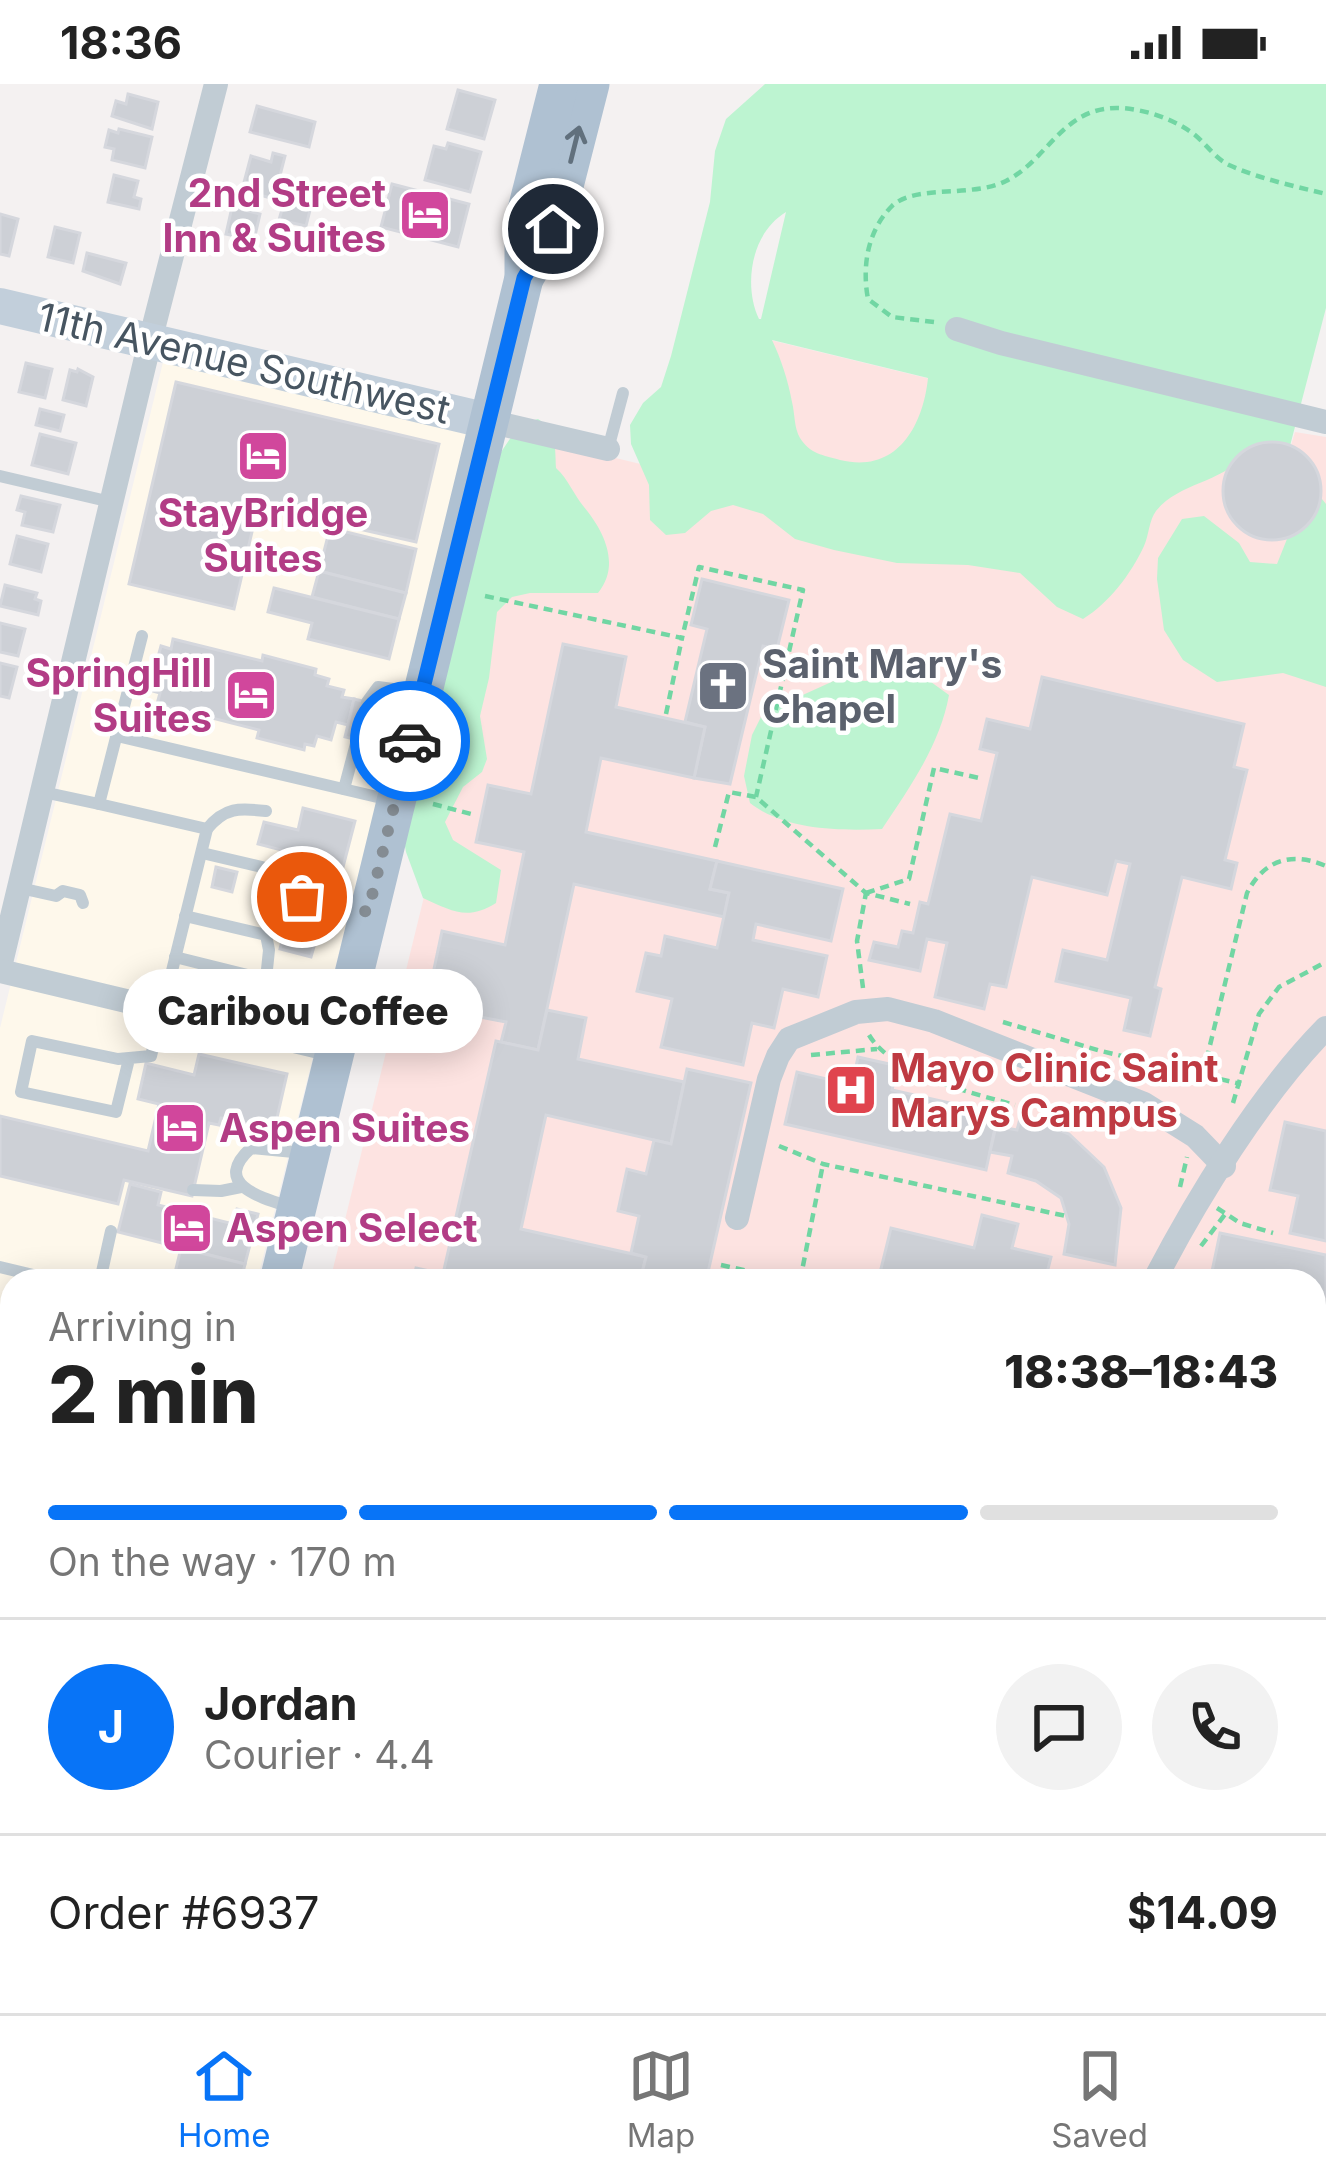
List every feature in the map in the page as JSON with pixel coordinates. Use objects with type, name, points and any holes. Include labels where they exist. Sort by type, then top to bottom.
[{"type":"main road","points":[[283,1269],[368,912],[415,803],[422,693],[524,278],[524,222],[559,84]]},
{"type":"main road","points":[[524,278],[553,229],[590,84]]},
{"type":"main road","name":"11th Avenue Southwest","points":[[0,307],[488,421]]},
{"type":"street","points":[[216,84],[149,341],[0,969],[336,1052]]},
{"type":"street","points":[[958,328],[1001,343],[1326,422]]},
{"type":"street","points":[[488,421],[608,449]]},
{"type":"street","points":[[737,1218],[778,1056],[789,1040],[856,1012],[887,1009],[934,1021],[1144,1104],[1195,1136],[1224,1166]]},
{"type":"street","points":[[1161,1269],[1276,1088],[1326,1028]]},
{"type":"lane","points":[[608,449],[623,393]]},
{"type":"lane","points":[[0,476],[111,502]]},
{"type":"lane","points":[[99,804],[142,636]]},
{"type":"lane","points":[[367,702],[379,687],[422,693]]},
{"type":"lane","points":[[117,736],[415,803]]},
{"type":"lane","points":[[344,789],[357,740]]},
{"type":"lane","points":[[42,792],[207,829]]},
{"type":"lane","points":[[129,1059],[116,1112],[21,1092],[32,1041],[129,1059],[152,1056],[207,829],[219,814],[237,808],[266,811]]},
{"type":"lane","points":[[202,853],[262,867],[267,887],[368,912]]},
{"type":"lane","points":[[20,888],[56,896],[63,891],[80,895],[87,904]]},
{"type":"lane","points":[[185,916],[266,935],[266,979]]},
{"type":"lane","points":[[175,957],[291,986],[281,1038]]},
{"type":"lane","points":[[297,1209],[249,1194],[241,1186],[240,1165],[251,1148],[311,1154]]},
{"type":"lane","points":[[193,1190],[241,1186]]},
{"type":"lane","points":[[103,1269],[111,1231]]},
{"type":"path","points":[[958,328],[892,317],[868,299],[862,269],[874,235],[894,204],[926,192],[974,193],[1009,180],[1056,133],[1095,111],[1132,109],[1171,120],[1224,163],[1326,194]]},
{"type":"path","points":[[666,714],[699,567],[803,590],[756,797]]},
{"type":"path","points":[[485,596],[682,638]]},
{"type":"path","points":[[866,893],[909,879],[934,768],[979,778]]},
{"type":"path","points":[[715,847],[728,792],[756,797],[866,893],[910,904]]},
{"type":"path","points":[[415,803],[471,814]]},
{"type":"path","points":[[1202,1076],[1246,893],[1257,873],[1279,861],[1309,859],[1326,866]]},
{"type":"path","points":[[866,893],[856,941],[862,988],[878,992]]},
{"type":"path","points":[[997,1020],[1241,1084],[1258,1014],[1279,987],[1326,962]]},
{"type":"path","points":[[793,1057],[878,1049],[947,1085],[1015,1105]]},
{"type":"path","points":[[774,1144],[823,1164],[1066,1216]]},
{"type":"path","points":[[799,1269],[823,1164]]},
{"type":"path","points":[[1226,1213],[1240,1223],[1273,1233]]},
{"type":"path","points":[[721,1265],[740,1269]]},
{"type":"shaded area","name":"Mayo Clinic Saint Marys Campus","points":[[758,337],[1285,465],[1295,432],[1326,437],[1326,1269],[333,1269],[536,439],[720,483]]},
{"type":"shaded area","points":[[165,354],[469,432],[260,1269],[0,1269],[0,1028]]},
{"type":"green space","points":[[765,84],[1326,84],[1326,308],[1285,465],[1265,460],[1262,464],[1245,455],[1224,472],[1165,502],[1154,515],[1144,546],[1126,577],[1083,619],[1057,607],[1020,573],[968,565],[897,563],[834,550],[795,539],[763,514],[733,505],[711,511],[685,533],[666,535],[650,520],[649,485],[631,444],[630,425],[643,403],[661,387],[671,356],[726,119]],"holes":[[[786,212],[761,319],[759,319],[752,291],[753,261],[765,233]],[[772,340],[928,378],[913,429],[892,453],[877,460],[840,460],[813,451],[798,434]]]},
{"type":"green space","points":[[538,419],[552,434],[556,468],[603,537],[608,571],[598,593],[530,593],[512,597],[497,612],[480,716],[487,759],[482,772],[463,787],[445,822],[453,840],[501,870],[496,903],[476,912],[460,912],[423,898],[406,852],[400,818],[495,461],[520,424]]},
{"type":"green space","points":[[1309,483],[1326,504],[1326,687],[1283,673],[1217,682],[1183,660],[1164,630],[1158,558],[1182,519],[1204,516],[1239,543],[1250,562],[1277,564],[1291,529],[1291,490]]},
{"type":"green space","points":[[894,673],[931,682],[949,695],[931,748],[882,829],[795,824],[750,803],[744,776],[752,735],[763,713],[838,679],[866,681]]},
{"type":"building","points":[[458,90],[495,100],[484,139],[447,129]]},
{"type":"building","points":[[128,94],[158,102],[152,129],[112,116],[116,101],[126,104]]},
{"type":"building","points":[[257,106],[315,122],[309,147],[250,132]]},
{"type":"building","points":[[119,129],[152,137],[145,168],[112,160],[114,149],[105,147],[109,130],[118,133]]},
{"type":"building","points":[[448,143],[481,152],[470,192],[425,180],[434,146],[446,149]]},
{"type":"building","points":[[273,153],[285,156],[274,199],[242,190],[251,156],[271,162]]},
{"type":"building","points":[[114,175],[138,181],[134,197],[141,199],[139,209],[108,202]]},
{"type":"building","name":"2nd Street Inn & Suites","points":[[392,184],[469,204],[458,247],[381,227]]},
{"type":"building","points":[[297,190],[314,194],[306,226],[279,220],[285,199],[294,201]]},
{"type":"building","points":[[232,207],[260,214],[254,240],[226,234]]},
{"type":"building","points":[[0,214],[18,219],[9,256],[0,254]]},
{"type":"building","points":[[55,227],[80,233],[73,263],[48,257]]},
{"type":"building","points":[[87,253],[126,263],[120,284],[83,271]]},
{"type":"building","points":[[26,363],[52,369],[45,398],[19,392]]},
{"type":"building","points":[[70,370],[93,377],[86,406],[63,400]]},
{"type":"building","points":[[176,382],[439,444],[416,542],[258,506],[234,609],[129,584]]},
{"type":"building","points":[[40,409],[64,415],[60,431],[36,425]]},
{"type":"building","points":[[40,434],[76,443],[68,474],[32,465]]},
{"type":"building","points":[[1272,442],[1307,456],[1321,491],[1307,526],[1272,540],[1237,526],[1223,491],[1237,456]]},
{"type":"building","points":[[21,496],[60,505],[53,532],[22,525],[25,512],[17,510]]},
{"type":"building","points":[[330,528],[416,549],[406,593],[319,571]]},
{"type":"building","points":[[17,536],[48,544],[41,572],[10,564]]},
{"type":"building","points":[[319,571],[406,593],[399,619],[312,597]]},
{"type":"building","name":"Saint Mary's Chapel","points":[[702,579],[789,600],[777,649],[763,646],[730,784],[694,778],[705,727],[685,722],[707,629],[691,625]]},
{"type":"building","points":[[5,585],[37,593],[35,599],[41,601],[38,615],[0,606]]},
{"type":"building","points":[[274,588],[399,619],[389,659],[308,639],[312,623],[268,612]]},
{"type":"building","points":[[0,623],[25,629],[18,656],[0,652]]},
{"type":"building","name":"SpringHill Suites","points":[[173,639],[316,669],[315,675],[329,679],[327,686],[344,690],[342,697],[354,699],[348,725],[336,722],[331,740],[317,736],[314,746],[305,744],[304,750],[257,738],[259,730],[157,704],[160,693],[149,690],[161,646],[171,649]]},
{"type":"building","points":[[563,644],[626,657],[616,707],[705,727],[694,778],[601,758],[586,832],[717,861],[710,889],[729,893],[724,917],[574,884],[538,1050],[501,1042],[506,1022],[475,1016],[479,999],[430,988],[442,931],[505,945],[524,852],[476,842],[488,785],[531,794]]},
{"type":"building","points":[[0,663],[17,667],[9,698],[0,696]]},
{"type":"building","points":[[1042,677],[1244,724],[1234,767],[1247,770],[1225,860],[1237,863],[1231,889],[1182,877],[1155,987],[1161,989],[1150,1036],[1124,1030],[1131,998],[1056,981],[1063,950],[1107,960],[1130,864],[1116,861],[1107,895],[1032,877],[1006,987],[990,984],[984,1009],[935,997],[947,943],[927,939],[920,971],[869,960],[874,942],[898,947],[902,931],[913,933],[920,902],[928,904],[950,814],[981,821],[997,753],[980,749],[987,719],[1030,729]]},
{"type":"building","points":[[354,699],[380,705],[371,743],[345,737]]},
{"type":"building","points":[[303,808],[355,821],[336,894],[289,883],[297,854],[258,844],[264,822],[298,830]]},
{"type":"building","points":[[717,861],[843,889],[831,941],[756,924],[753,940],[827,956],[818,997],[783,989],[774,1028],[752,1023],[743,1065],[661,1047],[672,999],[637,991],[646,953],[661,956],[665,936],[717,948],[729,893],[710,889]]},
{"type":"building","points":[[216,867],[237,872],[232,892],[212,887]]},
{"type":"building","points":[[292,901],[330,910],[324,937],[317,936],[311,957],[280,949]]},
{"type":"building","points":[[547,1010],[586,1018],[578,1059],[684,1082],[671,1144],[546,1115],[521,1229],[646,1257],[643,1269],[444,1269],[496,1041],[538,1050]]},
{"type":"building","name":"Aspen Suites","points":[[199,1054],[287,1074],[274,1131],[221,1118],[219,1125],[209,1123],[192,1196],[124,1180],[118,1204],[0,1176],[0,1116],[148,1151],[159,1104],[138,1099],[146,1063],[194,1075]]},
{"type":"building","points":[[858,1057],[898,1066],[892,1090],[998,1114],[986,1170],[785,1124],[797,1072],[852,1085]]},
{"type":"building","points":[[687,1069],[751,1083],[709,1269],[643,1269],[646,1257],[631,1253],[639,1216],[618,1211],[627,1169],[646,1174],[654,1140],[671,1144]]},
{"type":"building","points":[[1021,1115],[1069,1134],[1104,1167],[1121,1208],[1115,1265],[1064,1254],[1069,1224],[1061,1198],[1036,1181],[1008,1173],[1012,1156],[990,1152],[996,1126],[1017,1130]]},
{"type":"building","points":[[1285,1122],[1326,1131],[1326,1241],[1290,1233],[1298,1196],[1270,1190]]},
{"type":"building","name":"Aspen Select","points":[[130,1184],[161,1192],[158,1205],[233,1224],[237,1209],[258,1214],[245,1264],[118,1232]]},
{"type":"building","points":[[982,1215],[1018,1224],[1012,1248],[1051,1257],[1048,1269],[881,1269],[891,1228],[974,1248]]},
{"type":"building","points":[[1220,1233],[1326,1255],[1326,1269],[1212,1269]]},
{"type":"building","points":[[181,1248],[245,1264],[244,1269],[176,1269]]},
{"type":"way so far","points":[[302,897],[368,912],[410,741]]},
{"type":"place","name":"2nd Street Inn & Suites","points":[[425,215]]},
{"type":"place","name":"StayBridge Suites","points":[[263,456]]},
{"type":"place","name":"Saint Mary's Chapel","points":[[723,686]]},
{"type":"place","name":"SpringHill Suites","points":[[251,695]]},
{"type":"place","name":"Caribou Coffee","points":[[302,897]]},
{"type":"place","name":"Mayo Clinic Saint Marys Campus","points":[[851,1090]]},
{"type":"place","name":"Aspen Suites","points":[[180,1128]]},
{"type":"place","name":"Aspen Select","points":[[187,1228]]},
{"type":"route","points":[[410,741],[524,278],[553,229]]}]
